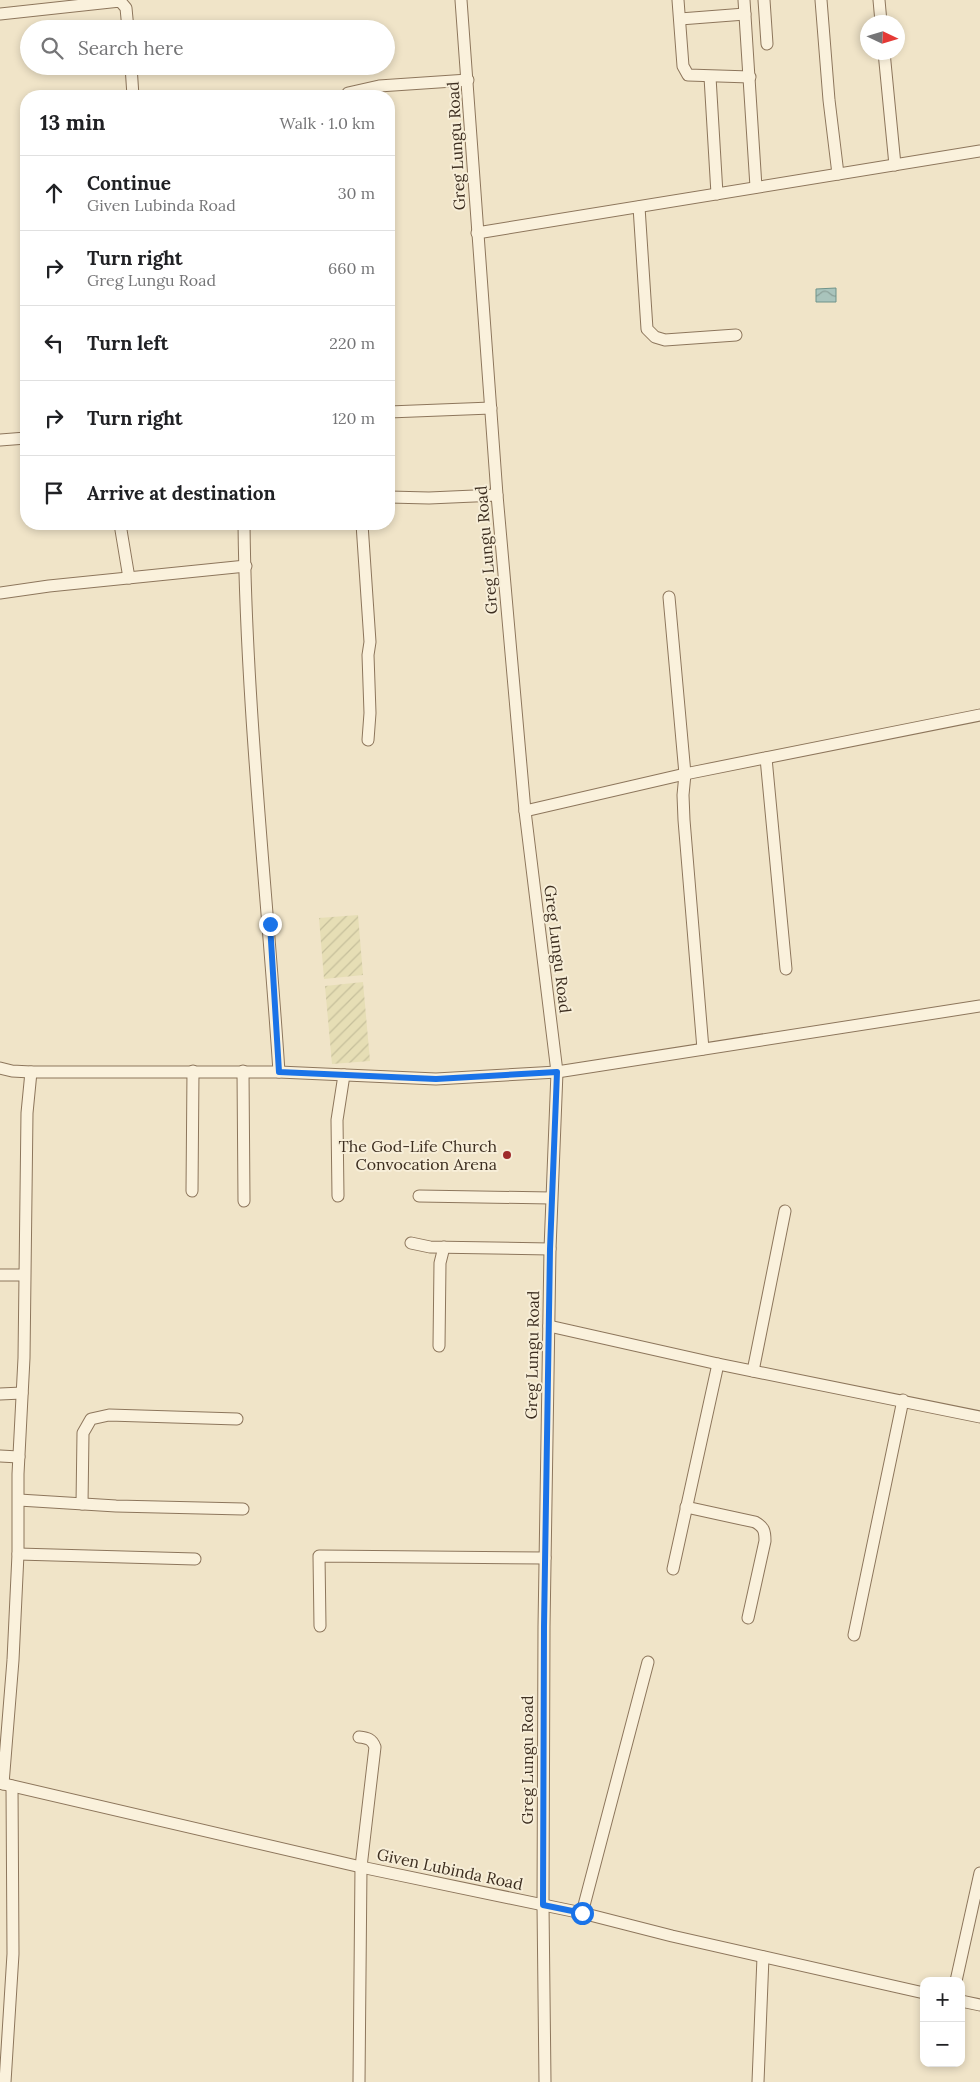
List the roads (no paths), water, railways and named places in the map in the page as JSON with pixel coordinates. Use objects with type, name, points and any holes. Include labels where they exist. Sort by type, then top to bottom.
[{"type":"street","name":"Greg Lungu Road","points":[[461,0],[497,495],[525,811],[557,1072],[551,1198],[545,1558],[543,1905],[545,2082]]},
{"type":"street","points":[[678,0],[685,71],[688,75],[750,77]]},
{"type":"street","points":[[744,0],[756,187]]},
{"type":"street","points":[[764,0],[767,44]]},
{"type":"street","points":[[821,0],[829,100],[838,174]]},
{"type":"street","points":[[879,0],[880,15]]},
{"type":"street","points":[[0,14],[120,1],[126,8],[127,20]]},
{"type":"street","points":[[680,19],[745,14]]},
{"type":"street","points":[[885,60],[895,165]]},
{"type":"street","points":[[132,75],[133,90]]},
{"type":"street","points":[[710,77],[717,194]]},
{"type":"street","points":[[361,90],[379,86],[468,80]]},
{"type":"street","points":[[477,233],[980,151]]},
{"type":"street","points":[[639,207],[647,329],[655,337],[665,340],[736,335]]},
{"type":"street","points":[[395,412],[491,408]]},
{"type":"street","points":[[0,440],[20,438]]},
{"type":"street","points":[[395,498],[497,495]]},
{"type":"street","points":[[121,530],[129,578]]},
{"type":"street","points":[[244,530],[252,728],[269,914],[279,1072]]},
{"type":"street","points":[[362,530],[370,642],[368,655],[370,713],[368,740]]},
{"type":"street","points":[[0,593],[246,566]]},
{"type":"street","points":[[669,596],[685,774],[683,795],[684,820],[703,1049]]},
{"type":"street","points":[[525,811],[685,774],[980,715]]},
{"type":"street","points":[[766,758],[786,969]]},
{"type":"street","points":[[0,1068],[31,1072],[243,1071],[436,1079],[557,1072],[980,1006]]},
{"type":"street","points":[[192,1191],[193,1071]]},
{"type":"street","points":[[243,1071],[244,1201]]},
{"type":"street","points":[[5,2082],[3,2058],[13,1954],[5,1784],[18,1554],[27,1113],[31,1072]]},
{"type":"street","points":[[338,1196],[337,1120],[344,1075]]},
{"type":"street","points":[[419,1196],[551,1198]]},
{"type":"street","points":[[753,1371],[785,1211]]},
{"type":"street","points":[[410,1243],[424,1247],[550,1249]]},
{"type":"street","points":[[439,1346],[440,1263],[444,1247]]},
{"type":"street","points":[[0,1275],[24,1275]]},
{"type":"street","points":[[549,1326],[718,1364],[980,1417]]},
{"type":"street","points":[[673,1569],[718,1364]]},
{"type":"street","points":[[0,1394],[22,1393]]},
{"type":"street","points":[[854,1635],[903,1400]]},
{"type":"street","points":[[82,1504],[83,1433],[91,1419],[109,1415],[237,1419]]},
{"type":"street","points":[[0,1456],[19,1457]]},
{"type":"street","points":[[19,1500],[242,1509]]},
{"type":"street","points":[[686,1507],[755,1522],[765,1531],[765,1542],[748,1618]]},
{"type":"street","points":[[18,1554],[195,1559]]},
{"type":"street","points":[[320,1626],[319,1556],[545,1558]]},
{"type":"street","points":[[582,1913],[648,1662]]},
{"type":"street","points":[[359,1737],[368,1738],[375,1748],[361,1867],[359,2082]]},
{"type":"street","name":"Given Lubinda Road","points":[[5,1784],[361,1867],[582,1913],[672,1936],[920,1992]]},
{"type":"street","points":[[957,1977],[980,1872]]},
{"type":"street","points":[[758,2082],[764,1957]]},
{"type":"street","points":[[965,2002],[980,2004]]},
{"type":"water","points":[[836,288],[836,302],[816,302],[816,289]]},
{"type":"place","name":"The God-Life Church Convocation Arena","points":[[507,1155]]}]
